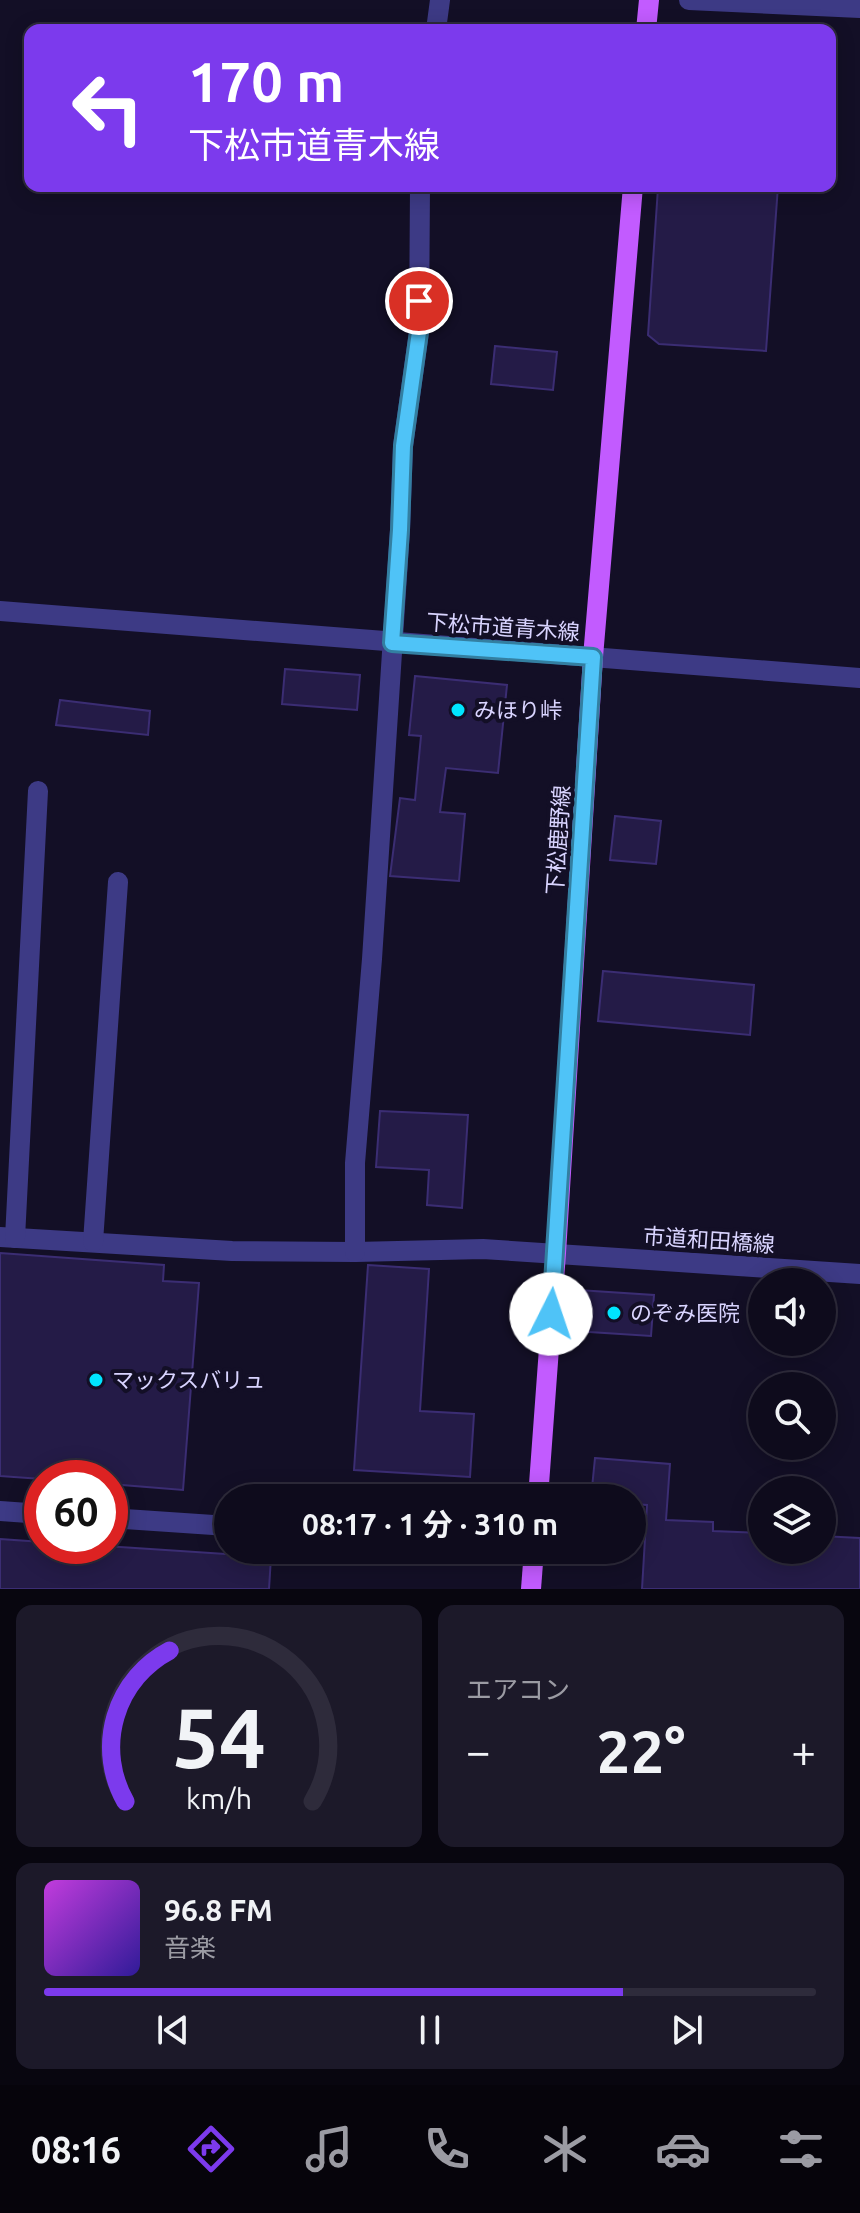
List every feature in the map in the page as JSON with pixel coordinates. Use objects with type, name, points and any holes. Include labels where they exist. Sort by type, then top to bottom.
[{"type":"main road","points":[[647,24],[649,0]]},
{"type":"main road","name":"下松鹿野線","points":[[539,1484],[593,657],[632,192]]},
{"type":"main road","points":[[531,1589],[533,1564]]},
{"type":"street","points":[[437,24],[440,0]]},
{"type":"street","points":[[689,0],[806,2],[860,8]]},
{"type":"street","points":[[355,1252],[355,1163],[372,959],[403,446],[419,332],[420,192]]},
{"type":"street","name":"下松市道青木線","points":[[0,611],[860,678]]},
{"type":"street","points":[[8,1238],[38,791]]},
{"type":"street","points":[[93,1242],[118,882]]},
{"type":"street","name":"市道和田橋線","points":[[8,1238],[232,1251],[483,1249],[860,1274]]},
{"type":"street","points":[[0,1511],[24,1513]]},
{"type":"street","points":[[128,1519],[214,1525]]},
{"type":"building","points":[[658,192],[778,192],[766,351],[659,344],[648,335]]},
{"type":"building","points":[[495,346],[557,352],[553,390],[491,384]]},
{"type":"building","points":[[285,669],[360,675],[357,710],[282,704]]},
{"type":"building","points":[[415,676],[507,685],[498,773],[446,768],[440,812],[465,814],[459,881],[390,876],[400,798],[415,800],[421,736],[409,735]]},
{"type":"building","points":[[60,700],[150,711],[148,735],[56,725]]},
{"type":"building","points":[[615,816],[661,821],[656,864],[610,860]]},
{"type":"building","points":[[603,971],[754,985],[750,1035],[598,1021]]},
{"type":"building","points":[[380,1111],[468,1115],[462,1208],[427,1205],[429,1170],[376,1167]]},
{"type":"building","name":"マックスバリュ","points":[[0,1253],[164,1265],[163,1281],[199,1283],[183,1490],[128,1485],[128,1460],[24,1460],[24,1478],[0,1476]]},
{"type":"building","points":[[368,1265],[429,1269],[420,1411],[474,1414],[470,1477],[354,1470]]},
{"type":"building","name":"のぞみ医院","points":[[578,1290],[654,1295],[651,1336],[574,1331]]},
{"type":"building","points":[[595,1458],[670,1464],[666,1520],[713,1522],[713,1531],[748,1532],[748,1564],[836,1564],[836,1537],[860,1538],[860,1589],[642,1589],[643,1564],[646,1564],[646,1484],[592,1484]]},
{"type":"building","points":[[0,1539],[24,1541],[24,1564],[128,1564],[128,1548],[214,1553],[214,1564],[271,1564],[269,1589],[0,1589]]},
{"type":"place","name":"みほり峠","points":[[458,710]]},
{"type":"place","name":"のぞみ医院","points":[[614,1313]]},
{"type":"place","name":"マックスバリュ","points":[[96,1380]]},
{"type":"route","points":[[419,301],[419,332],[403,446],[392,643],[593,657],[551,1314]]}]
